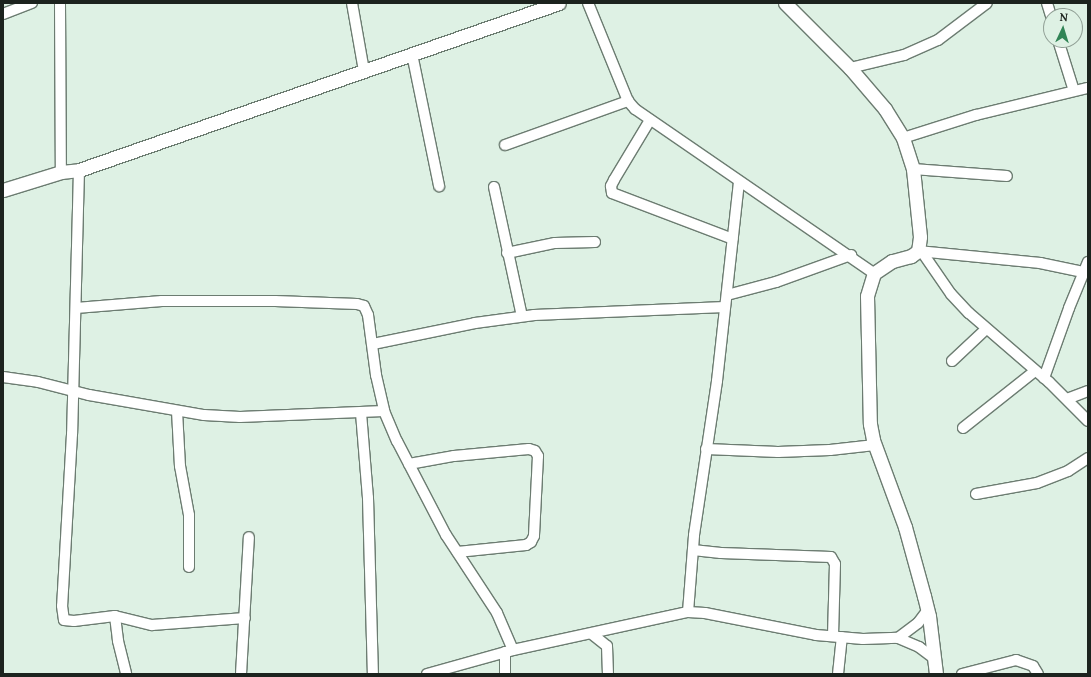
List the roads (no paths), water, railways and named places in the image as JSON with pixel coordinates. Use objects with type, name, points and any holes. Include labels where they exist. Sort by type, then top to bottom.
[{"type":"street","points":[[3,14],[32,3]]},
{"type":"street","points":[[60,3],[61,172]]},
{"type":"street","points":[[352,3],[364,71]]},
{"type":"street","points":[[3,190],[61,172],[79,170],[559,3]]},
{"type":"street","points":[[588,3],[628,101],[650,120],[739,182],[851,255],[874,273]]},
{"type":"street","points":[[785,3],[850,68],[885,109],[903,138],[913,169],[920,237],[920,252],[932,269],[951,294],[986,329],[1044,378],[1088,421]]},
{"type":"street","points":[[850,68],[904,55],[938,40],[987,3]]},
{"type":"street","points":[[1061,48],[1074,91]]},
{"type":"street","points":[[412,54],[439,186]]},
{"type":"street","points":[[903,138],[976,115],[1088,88]]},
{"type":"street","points":[[505,145],[628,101]]},
{"type":"street","points":[[650,120],[614,180],[611,186],[612,193],[733,239]]},
{"type":"street","points":[[913,169],[1007,176]]},
{"type":"street","points":[[79,170],[72,434],[63,614],[64,620],[68,621],[116,616],[152,625],[245,618]]},
{"type":"street","points":[[688,612],[693,550],[727,295],[739,182]]},
{"type":"street","points":[[494,187],[507,253],[522,316]]},
{"type":"street","points":[[507,253],[555,244],[595,242]]},
{"type":"street","points":[[936,674],[927,611],[905,527],[875,446],[870,424],[867,296],[874,273],[886,264],[920,252],[1040,263],[1083,272]]},
{"type":"street","points":[[727,295],[776,282],[851,255]]},
{"type":"street","points":[[1044,378],[1088,262]]},
{"type":"street","points":[[76,308],[162,301],[275,301],[357,304],[364,306],[368,315],[376,375],[384,411],[409,464],[446,535],[497,613],[509,651],[505,674]]},
{"type":"street","points":[[373,344],[424,332],[522,316],[725,307]]},
{"type":"street","points":[[952,361],[986,329]]},
{"type":"street","points":[[963,428],[1035,371]]},
{"type":"street","points":[[3,377],[38,382],[72,391],[204,415],[240,417],[384,411]]},
{"type":"street","points":[[1067,399],[1088,391]]},
{"type":"street","points":[[178,411],[180,466],[189,515],[189,567]]},
{"type":"street","points":[[361,413],[368,506],[373,674]]},
{"type":"street","points":[[706,449],[778,452],[830,450],[875,446]]},
{"type":"street","points":[[409,464],[469,454],[529,448],[535,451],[538,456],[534,536],[531,542],[526,545],[457,552]]},
{"type":"street","points":[[976,494],[1037,483],[1068,471],[1088,458]]},
{"type":"street","points":[[241,674],[249,537]]},
{"type":"street","points":[[693,550],[721,553],[831,557],[835,564],[838,674]]},
{"type":"street","points":[[898,638],[918,623],[927,611]]},
{"type":"street","points":[[427,674],[509,651],[688,612],[705,613],[783,629],[838,636],[898,638],[919,647],[935,659]]},
{"type":"street","points":[[116,616],[118,641],[126,674]]},
{"type":"street","points":[[592,634],[607,646],[608,674]]},
{"type":"street","points":[[962,674],[1016,660],[1034,666],[1038,674]]}]
